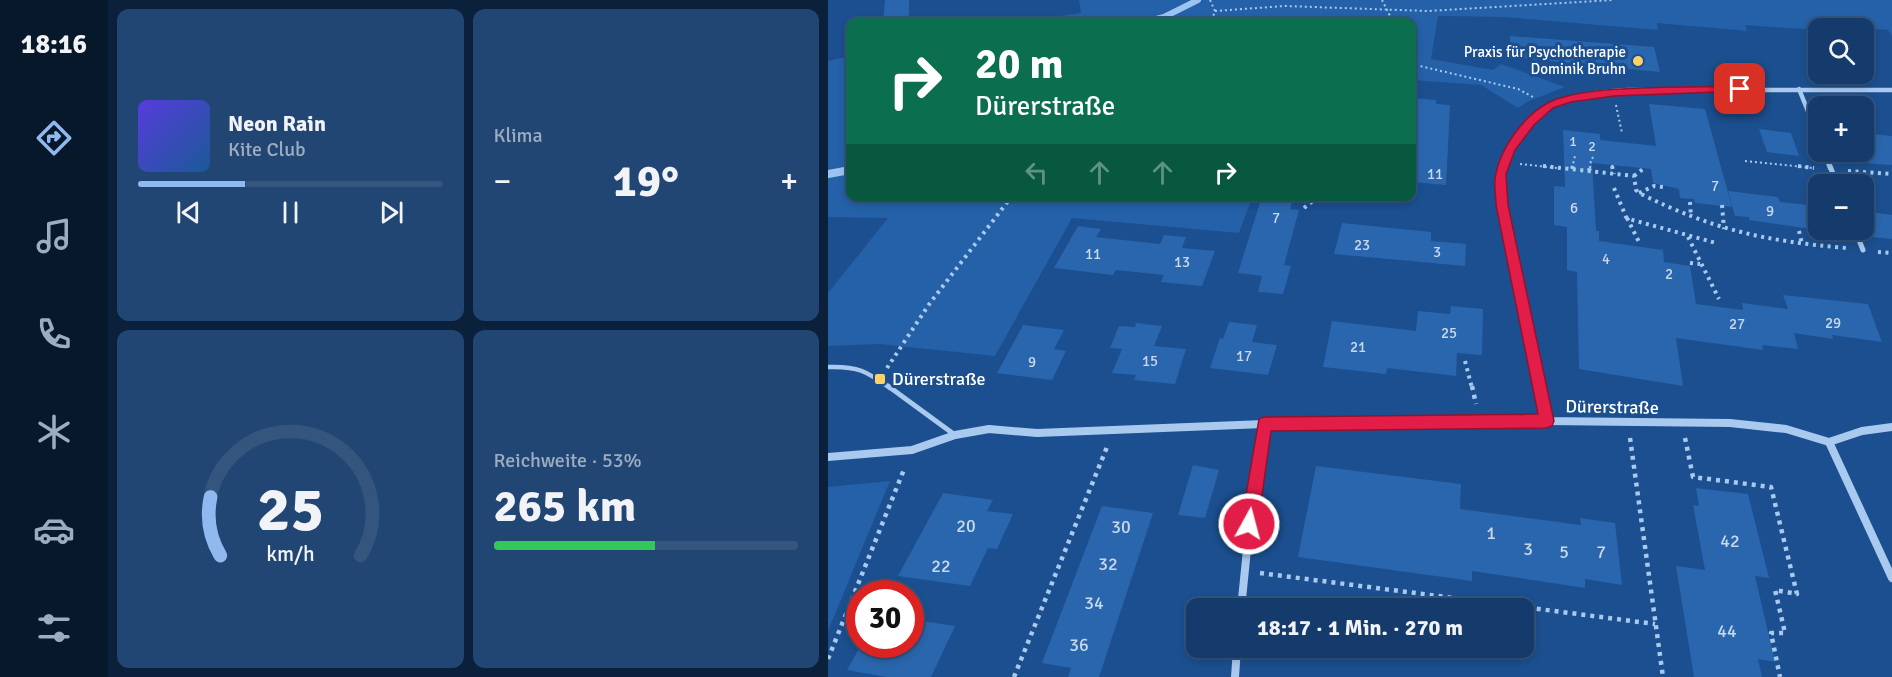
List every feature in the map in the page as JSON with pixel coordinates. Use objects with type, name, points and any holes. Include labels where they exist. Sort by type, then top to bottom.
[{"type":"street","points":[[1799,89],[1808,111]]},
{"type":"street","points":[[1546,421],[1502,205],[1501,174],[1520,135],[1549,106],[1569,99],[1614,93],[1799,89],[1892,90]]},
{"type":"street","points":[[1859,240],[1863,250]]},
{"type":"street","name":"Dürerstraße","points":[[828,457],[912,450],[956,435],[989,429],[1037,433],[1264,424],[1546,421],[1730,423],[1786,429],[1828,442]]},
{"type":"street","points":[[1242,598],[1252,500],[1264,424]]},
{"type":"street","points":[[1892,427],[1862,431],[1828,442],[1892,578]]},
{"type":"street","points":[[1235,677],[1236,658]]},
{"type":"lane","points":[[828,367],[848,366],[865,370],[956,435]]},
{"type":"path","points":[[1382,0],[1391,18]]},
{"type":"path","points":[[1215,11],[1285,4],[1429,11],[1613,0]]},
{"type":"path","points":[[1210,1],[1215,11],[1212,18]]},
{"type":"path","points":[[1416,64],[1518,89],[1549,106]]},
{"type":"path","points":[[1614,93],[1622,133]]},
{"type":"path","points":[[1572,170],[1575,156]]},
{"type":"path","points":[[1589,171],[1591,159],[1595,156]]},
{"type":"path","points":[[1505,162],[1634,176],[1642,169]]},
{"type":"path","points":[[1612,165],[1614,174]]},
{"type":"path","points":[[1634,176],[1636,190],[1639,193],[1691,218],[1739,234],[1802,244],[1892,253]]},
{"type":"path","points":[[1639,193],[1654,186],[1663,187]]},
{"type":"path","points":[[1614,188],[1640,244]]},
{"type":"path","points":[[880,379],[930,303],[1008,201]]},
{"type":"path","points":[[1304,208],[1313,201]]},
{"type":"path","points":[[1690,202],[1691,218]]},
{"type":"path","points":[[1722,205],[1724,229]]},
{"type":"path","points":[[1626,217],[1716,243]]},
{"type":"path","points":[[1799,231],[1802,244]]},
{"type":"path","points":[[1687,236],[1719,299]]},
{"type":"path","points":[[1690,263],[1700,264]]},
{"type":"path","points":[[1465,361],[1480,422]]},
{"type":"path","points":[[1628,423],[1663,677]]},
{"type":"path","points":[[1682,423],[1693,477],[1771,487],[1797,594],[1775,590],[1785,633],[1771,633],[1780,677]]},
{"type":"path","points":[[1014,677],[1114,430]]},
{"type":"path","points":[[828,659],[912,450]]},
{"type":"path","points":[[1245,571],[1655,624]]},
{"type":"shaded area","points":[[1079,0],[1892,0],[1892,36],[1888,30],[1874,29],[1874,18],[1808,18],[1808,29],[1745,25],[1747,31],[1657,23],[1658,30],[1504,17],[1438,16],[1431,59],[1493,70],[1501,64],[1565,87],[1529,101],[1518,108],[1481,85],[1416,80],[1416,18],[1046,18],[1081,13]]},
{"type":"shaded area","points":[[846,57],[846,201],[1251,201],[1239,233],[1072,218],[995,356],[879,344],[828,346],[828,293],[888,218],[828,217],[828,61]]},
{"type":"shaded area","points":[[890,481],[849,580],[846,580],[846,587],[828,631],[828,487]]},
{"type":"building","points":[[885,0],[909,0],[909,18],[883,18]]},
{"type":"building","points":[[1510,36],[1654,47],[1660,72],[1510,57]]},
{"type":"building","points":[[1416,98],[1436,100],[1436,104],[1450,105],[1446,185],[1416,182]]},
{"type":"building","points":[[1649,104],[1705,109],[1732,207],[1695,203],[1694,199],[1680,198],[1679,189],[1653,183],[1651,169],[1592,163],[1596,231],[1599,231],[1599,241],[1663,250],[1664,262],[1690,266],[1696,304],[1743,310],[1742,303],[1788,309],[1783,295],[1868,304],[1882,342],[1832,335],[1833,339],[1794,333],[1798,349],[1762,345],[1763,350],[1676,338],[1683,386],[1579,369],[1577,272],[1567,270],[1567,227],[1554,225],[1554,186],[1565,187],[1563,130],[1600,134],[1600,140],[1656,146]]},
{"type":"building","points":[[1759,129],[1791,133],[1799,156],[1767,152]]},
{"type":"building","points":[[1874,134],[1892,136],[1892,165],[1863,163],[1874,162]]},
{"type":"building","points":[[1728,191],[1778,197],[1780,202],[1808,205],[1808,229],[1749,220],[1749,217],[1735,216]]},
{"type":"building","points":[[1260,201],[1292,201],[1290,209],[1299,210],[1284,265],[1291,266],[1283,294],[1258,292],[1262,276],[1238,273]]},
{"type":"building","points":[[1874,213],[1892,215],[1892,239],[1874,237]]},
{"type":"building","points":[[1342,223],[1431,232],[1431,241],[1466,244],[1465,266],[1334,254]]},
{"type":"building","points":[[1078,226],[1101,229],[1096,237],[1160,244],[1164,235],[1186,237],[1182,248],[1215,251],[1202,286],[1161,282],[1164,275],[1116,270],[1113,275],[1054,268]]},
{"type":"building","points":[[1451,306],[1483,309],[1482,355],[1457,353],[1456,376],[1387,368],[1386,374],[1323,367],[1332,321],[1416,331],[1418,311],[1450,314]]},
{"type":"building","points":[[1229,322],[1257,325],[1252,342],[1277,345],[1268,375],[1210,368],[1220,338],[1223,339]]},
{"type":"building","points":[[1136,323],[1162,326],[1154,346],[1186,349],[1175,384],[1134,380],[1136,375],[1112,373],[1122,349],[1110,348],[1119,326],[1135,327]]},
{"type":"building","points":[[1023,325],[1064,330],[1054,349],[1066,351],[1052,380],[997,373]]},
{"type":"building","points":[[1193,465],[1219,470],[1205,518],[1178,515]]},
{"type":"building","points":[[1316,466],[1461,484],[1460,509],[1581,525],[1580,518],[1615,523],[1622,585],[1585,579],[1585,588],[1472,571],[1472,581],[1298,557]]},
{"type":"building","points":[[1696,488],[1748,494],[1769,578],[1755,576],[1775,662],[1758,659],[1762,677],[1694,677],[1676,566],[1705,570],[1693,505],[1699,506]]},
{"type":"building","points":[[943,493],[993,500],[987,511],[1013,514],[997,549],[988,548],[970,586],[898,576]]},
{"type":"building","points":[[1102,506],[1153,513],[1099,677],[1068,677],[1071,668],[1042,663]]},
{"type":"building","points":[[924,621],[955,626],[931,677],[886,677],[847,670],[854,658],[924,658]]},
{"type":"waterway","points":[[1160,18],[1198,0]]},
{"type":"waterway","points":[[828,174],[846,171]]},
{"type":"place","name":"Praxis für Psychotherapie Dominik Bruhn","points":[[1638,61]]},
{"type":"place","name":"Dürerstraße","points":[[880,379]]},
{"type":"route","points":[[1249,524],[1264,424],[1546,421],[1500,193],[1501,174],[1510,150],[1530,123],[1549,106],[1569,99],[1661,90],[1740,89]]}]
